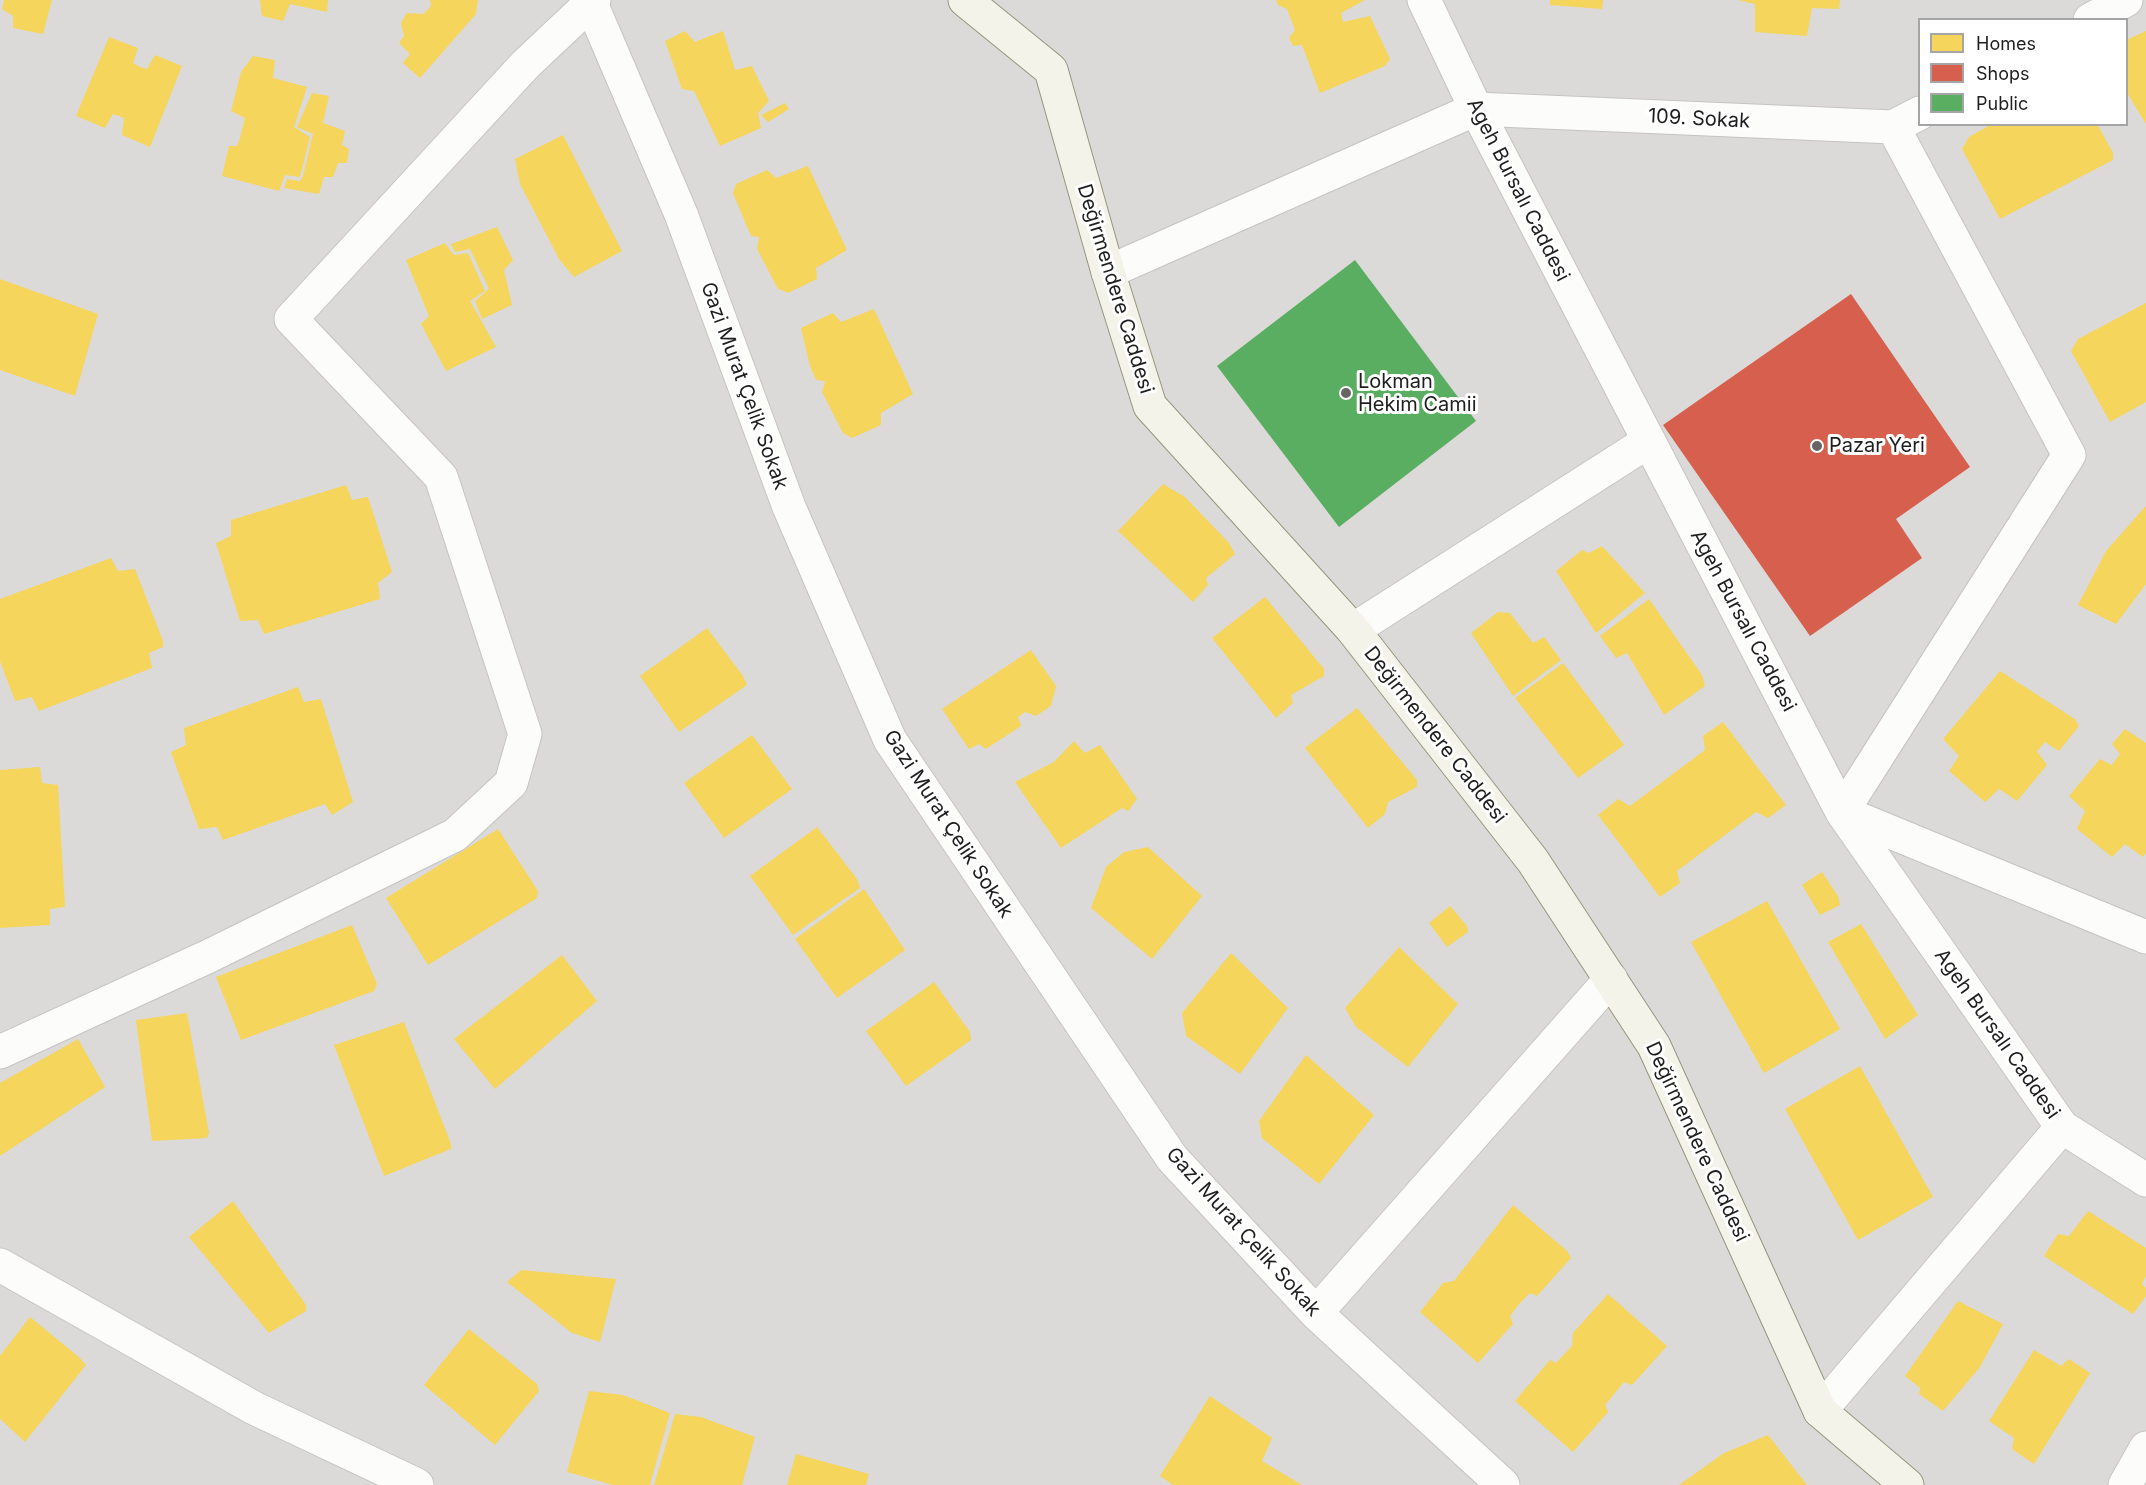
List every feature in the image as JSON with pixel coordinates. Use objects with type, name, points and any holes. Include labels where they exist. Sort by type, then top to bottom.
[{"type":"street","points":[[0,1052],[207,957],[455,835],[511,783],[525,734],[441,477],[291,319],[525,65],[590,0]]},
{"type":"street","name":"Gazi Murat Çelik Sokak","points":[[590,0],[681,214],[789,507],[890,740],[1172,1158],[1316,1313],[1503,1485]]},
{"type":"street","name":"Değirmendere Caddesi","points":[[965,0],[1051,70],[1108,272],[1150,406],[1353,630],[1533,861],[1654,1046],[1820,1411],[1907,1485]]},
{"type":"street","name":"Ageh Bursalı Caddesi","points":[[1424,0],[1476,109],[1842,812],[2062,1128],[2146,1180]]},
{"type":"street","points":[[2094,18],[2126,0]]},
{"type":"street","points":[[1108,272],[1476,109]]},
{"type":"street","name":"109. Sokak","points":[[1476,109],[1906,120]]},
{"type":"street","points":[[1906,120],[2069,455],[1842,812],[2146,937]]},
{"type":"street","points":[[1353,630],[1649,441]]},
{"type":"street","points":[[1316,1313],[1611,979]]},
{"type":"street","points":[[1820,1411],[2062,1128]]},
{"type":"street","points":[[0,1265],[254,1408],[417,1485]]},
{"type":"street","points":[[2125,1485],[2146,1448]]},
{"type":"shaded area","points":[[0,0],[2146,0],[2146,1485],[0,1485]]},
{"type":"building: Homes","points":[[4,0],[52,0],[43,34],[13,28],[13,16],[2,9]]},
{"type":"building: Homes","points":[[260,0],[328,0],[327,12],[290,4],[283,21],[262,16]]},
{"type":"building: Homes","points":[[430,0],[478,0],[476,14],[420,78],[403,63],[410,54],[399,43],[404,36],[401,23],[407,13],[424,14],[431,6]]},
{"type":"building: Homes","points":[[1276,0],[1365,0],[1341,13],[1343,22],[1370,16],[1390,59],[1385,66],[1320,93],[1302,45],[1293,46],[1289,38],[1295,30],[1287,9],[1278,5]]},
{"type":"building: Homes","points":[[1550,0],[1603,0],[1602,9],[1550,5]]},
{"type":"building: Homes","points":[[1738,0],[1840,0],[1839,9],[1812,8],[1807,36],[1755,32],[1755,4]]},
{"type":"building: Homes","points":[[685,31],[695,42],[723,31],[735,70],[752,66],[769,101],[758,113],[761,128],[720,146],[694,91],[682,89],[665,41]]},
{"type":"building: Homes","points":[[2146,31],[2146,124],[2128,94],[2128,39]]},
{"type":"building: Homes","points":[[109,37],[138,48],[133,63],[140,67],[147,69],[155,55],[182,66],[150,147],[122,135],[124,118],[113,114],[105,128],[76,116]]},
{"type":"building: Homes","points":[[253,56],[275,60],[273,78],[307,87],[294,127],[310,137],[300,177],[285,175],[279,191],[222,176],[229,146],[237,146],[240,138],[245,118],[231,111],[241,72]]},
{"type":"building: Homes","points":[[312,93],[329,96],[323,123],[345,131],[342,145],[349,149],[347,163],[338,163],[333,177],[324,177],[319,194],[284,188],[287,179],[300,181],[303,176],[313,134],[297,127]]},
{"type":"building: Homes","points":[[785,103],[789,109],[768,122],[761,115]]},
{"type":"building: Homes","points":[[1988,126],[2098,126],[2113,153],[2113,160],[2000,219],[1962,149],[1969,137]]},
{"type":"building: Homes","points":[[563,135],[622,251],[574,277],[559,259],[520,184],[515,159]]},
{"type":"building: Homes","points":[[808,166],[847,250],[816,268],[817,279],[788,293],[778,289],[757,249],[759,237],[751,236],[733,193],[736,184],[767,170],[776,178]]},
{"type":"building: Homes","points":[[497,227],[513,260],[504,270],[512,305],[482,319],[475,301],[489,289],[470,249],[455,252],[451,244]]},
{"type":"building: Homes","points":[[445,243],[454,255],[468,253],[485,291],[470,301],[496,347],[446,371],[421,324],[429,316],[406,260]]},
{"type":"building: Homes","points":[[0,279],[98,314],[75,396],[0,370]]},
{"type":"building: Homes","points":[[2146,303],[2146,402],[2110,422],[2071,351],[2078,339]]},
{"type":"building: Homes","points":[[874,309],[913,394],[881,413],[881,425],[852,438],[843,433],[822,392],[825,381],[816,380],[810,366],[801,328],[833,313],[841,322]]},
{"type":"building: Homes","points":[[1163,484],[1185,497],[1229,543],[1235,554],[1206,578],[1208,585],[1193,602],[1118,531]]},
{"type":"building: Homes","points":[[346,485],[352,500],[368,497],[392,572],[378,583],[380,599],[264,634],[258,620],[240,621],[216,543],[231,536],[231,520]]},
{"type":"building: Homes","points":[[2146,506],[2146,584],[2116,624],[2078,605],[2106,551]]},
{"type":"building: Homes","points":[[1602,546],[1645,593],[1596,633],[1556,571],[1582,550],[1589,553]]},
{"type":"building: Homes","points":[[111,558],[118,571],[135,569],[163,641],[163,647],[149,653],[152,668],[39,711],[32,697],[15,701],[0,661],[0,599]]},
{"type":"building: Homes","points":[[1265,597],[1324,669],[1324,676],[1291,695],[1293,703],[1276,718],[1212,638]]},
{"type":"building: Homes","points":[[1649,599],[1702,675],[1705,686],[1664,715],[1627,653],[1616,658],[1600,636]]},
{"type":"building: Homes","points":[[1498,612],[1510,613],[1533,643],[1544,637],[1561,660],[1513,696],[1471,633]]},
{"type":"building: Homes","points":[[707,628],[743,676],[747,685],[679,732],[640,676]]},
{"type":"building: Homes","points":[[1031,650],[1056,686],[1051,706],[1036,716],[1025,712],[1018,717],[1021,726],[986,749],[979,744],[969,749],[942,709]]},
{"type":"building: Homes","points":[[1563,663],[1624,745],[1578,778],[1515,698]]},
{"type":"building: Homes","points":[[2000,671],[2075,719],[2079,726],[2059,751],[2045,742],[2037,751],[2047,765],[2017,801],[1999,789],[1985,802],[1949,771],[1959,756],[1943,739]]},
{"type":"building: Homes","points":[[298,687],[304,702],[321,699],[353,802],[332,815],[325,804],[223,840],[217,827],[199,829],[171,752],[186,745],[184,728]]},
{"type":"building: Homes","points":[[1357,708],[1417,780],[1417,787],[1388,802],[1385,814],[1368,828],[1305,748]]},
{"type":"building: Homes","points":[[1723,722],[1786,805],[1768,818],[1756,812],[1677,871],[1680,883],[1660,897],[1598,815],[1618,799],[1630,806],[1705,750],[1703,736]]},
{"type":"building: Homes","points":[[2125,729],[2146,743],[2146,853],[2143,857],[2125,844],[2112,857],[2077,829],[2085,811],[2069,796],[2100,759],[2112,765],[2120,754],[2112,744]]},
{"type":"building: Homes","points":[[752,735],[792,789],[724,838],[684,783]]},
{"type":"building: Homes","points":[[1074,741],[1085,753],[1100,745],[1137,799],[1128,811],[1122,808],[1061,848],[1015,782],[1054,762]]},
{"type":"building: Homes","points":[[40,767],[42,783],[58,785],[65,907],[50,909],[50,925],[0,928],[0,770]]},
{"type":"building: Homes","points":[[817,827],[857,879],[860,888],[793,935],[750,876]]},
{"type":"building: Homes","points":[[498,829],[538,891],[537,898],[428,965],[386,898]]},
{"type":"building: Homes","points":[[1148,847],[1202,896],[1152,959],[1091,908],[1106,867],[1124,852]]},
{"type":"building: Homes","points":[[1822,872],[1838,896],[1840,905],[1820,915],[1802,885]]},
{"type":"building: Homes","points":[[864,889],[905,950],[837,998],[795,939]]},
{"type":"building: Homes","points":[[1767,901],[1840,1029],[1764,1073],[1691,942]]},
{"type":"building: Homes","points":[[1450,906],[1467,926],[1468,932],[1447,947],[1429,923]]},
{"type":"building: Homes","points":[[1861,924],[1918,1015],[1885,1039],[1828,942]]},
{"type":"building: Homes","points":[[352,925],[377,984],[374,991],[241,1040],[216,977]]},
{"type":"building: Homes","points":[[1399,947],[1458,1004],[1408,1067],[1356,1027],[1345,1008]]},
{"type":"building: Homes","points":[[1231,953],[1288,1008],[1240,1074],[1186,1036],[1182,1013]]},
{"type":"building: Homes","points":[[562,955],[597,1001],[495,1089],[454,1039]]},
{"type":"building: Homes","points":[[934,982],[970,1032],[971,1040],[906,1086],[866,1031]]},
{"type":"building: Homes","points":[[187,1013],[209,1133],[207,1138],[152,1141],[136,1020]]},
{"type":"building: Homes","points":[[404,1022],[451,1149],[384,1176],[334,1045]]},
{"type":"building: Homes","points":[[78,1039],[105,1087],[0,1156],[0,1083]]},
{"type":"building: Homes","points":[[1306,1055],[1374,1115],[1319,1184],[1262,1138],[1259,1121]]},
{"type":"building: Homes","points":[[1860,1066],[1933,1197],[1858,1240],[1785,1109]]},
{"type":"building: Homes","points":[[233,1201],[306,1305],[306,1311],[269,1333],[189,1237]]},
{"type":"building: Homes","points":[[1513,1205],[1567,1251],[1571,1258],[1537,1296],[1530,1293],[1519,1304],[1510,1316],[1513,1324],[1478,1363],[1420,1312],[1443,1283],[1454,1281]]},
{"type":"building: Homes","points":[[2088,1211],[2146,1248],[2146,1276],[2142,1284],[2146,1288],[2146,1296],[2133,1314],[2044,1256],[2058,1234],[2069,1236]]},
{"type":"building: Homes","points":[[521,1270],[616,1279],[600,1342],[572,1333],[507,1282]]},
{"type":"building: Homes","points":[[1608,1294],[1667,1346],[1632,1385],[1624,1382],[1605,1405],[1608,1412],[1573,1452],[1515,1401],[1550,1360],[1556,1363],[1572,1346],[1573,1333]]},
{"type":"building: Homes","points":[[1958,1301],[2003,1324],[1980,1367],[1943,1411],[1919,1394],[1920,1388],[1905,1376]]},
{"type":"building: Homes","points":[[30,1317],[86,1365],[25,1442],[0,1419],[0,1356]]},
{"type":"building: Homes","points":[[469,1329],[537,1384],[539,1391],[495,1445],[424,1385]]},
{"type":"building: Homes","points":[[2034,1350],[2061,1366],[2069,1359],[2090,1373],[2034,1464],[2012,1449],[2014,1438],[1989,1421]]},
{"type":"building: Homes","points":[[589,1391],[623,1395],[670,1413],[650,1485],[613,1485],[567,1472]]},
{"type":"building: Homes","points":[[1210,1396],[1272,1438],[1262,1461],[1302,1485],[1173,1485],[1160,1476]]},
{"type":"building: Homes","points":[[675,1414],[701,1417],[755,1437],[742,1485],[654,1485]]},
{"type":"building: Homes","points":[[1768,1435],[1807,1485],[1679,1485],[1724,1453]]},
{"type":"building: Homes","points":[[796,1454],[869,1474],[866,1485],[787,1485]]},
{"type":"building: Shops","name":"Pazar Yeri","points":[[1851,294],[1970,467],[1896,519],[1922,558],[1810,636],[1663,425]]},
{"type":"building: Public","name":"Lokman Hekim Camii","points":[[1355,260],[1476,421],[1339,527],[1217,366]]},
{"type":"place","name":"Lokman Hekim Camii","points":[[1346,393]]},
{"type":"place","name":"Pazar Yeri","points":[[1817,446]]}]
